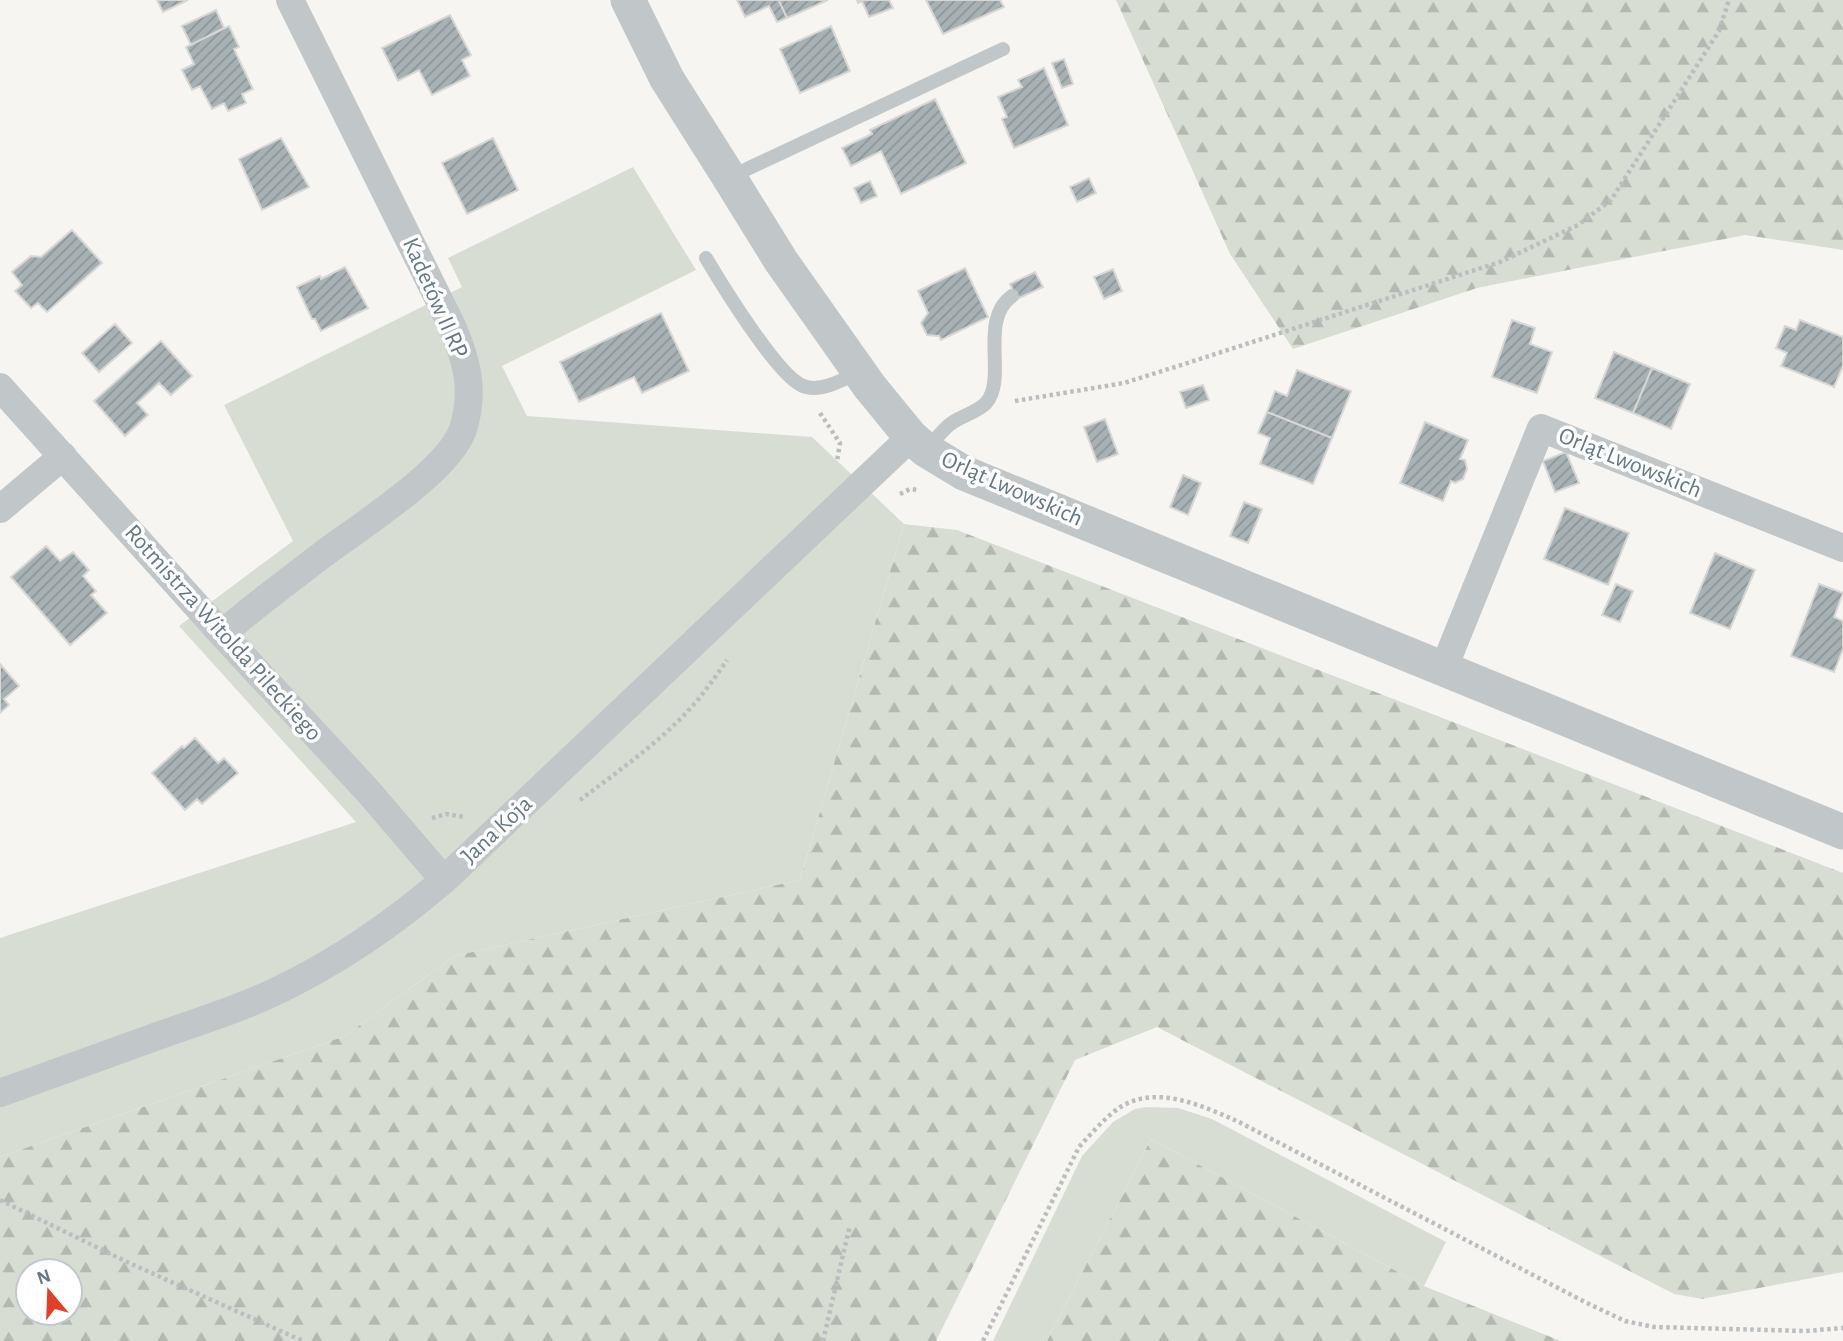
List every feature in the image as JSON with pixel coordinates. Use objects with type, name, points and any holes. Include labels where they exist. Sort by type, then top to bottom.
[{"type":"street","name":"Kadetów II RP","points":[[222,634],[443,460],[463,430],[470,394],[466,358],[452,326],[290,0]]},
{"type":"street","name":"Orląt Lwowskich","points":[[628,0],[667,79],[781,261],[859,372],[918,444],[964,473],[1843,832]]},
{"type":"street","name":"Rotmistrza Witolda Pileckiego","points":[[0,387],[222,634],[368,790],[444,880]]},
{"type":"street","name":"Orląt Lwowskich","points":[[1443,670],[1541,428],[1843,548]]},
{"type":"street","name":"Jana Koja","points":[[0,1093],[231,1010],[279,990],[336,960],[372,937],[444,880],[918,444]]},
{"type":"street","points":[[0,509],[63,456]]},
{"type":"lane","points":[[729,177],[1003,49]]},
{"type":"lane","points":[[706,258],[724,290],[776,360],[803,387],[838,383],[859,372]]},
{"type":"lane","points":[[918,444],[986,403],[994,384],[995,332],[1000,310],[1012,296]]},
{"type":"path","points":[[986,403],[1006,403],[1124,383],[1500,262],[1578,225],[1611,200],[1719,31],[1729,0]]},
{"type":"path","points":[[803,387],[840,443],[836,465]]},
{"type":"path","points":[[983,1341],[1079,1147],[1123,1105],[1146,1099],[1169,1098],[1194,1103],[1237,1121],[1625,1321],[1668,1327],[1806,1331],[1843,1328]]},
{"type":"path","points":[[0,1200],[127,1262],[303,1341]]},
{"type":"path","points":[[823,1341],[850,1225]]},
{"type":"green space","points":[[1116,0],[1843,0],[1843,250],[1745,235],[1477,288],[1293,349],[1230,254]]},
{"type":"green space","points":[[633,167],[696,270],[502,366],[527,416],[812,437],[904,524],[800,880],[454,956],[345,1036],[0,1157],[0,938],[356,822],[179,626],[293,541],[224,405],[462,287],[448,258]]},
{"type":"green space","points":[[904,524],[957,530],[1843,873],[1843,1272],[1702,1299],[1674,1294],[1157,1027],[1075,1060],[936,1341],[0,1341],[0,1157],[345,1036],[454,956],[800,880]]},
{"type":"green space","points":[[1178,1108],[1212,1119],[1446,1242],[1424,1286],[1151,1139],[1047,1341],[993,1341],[1082,1156],[1113,1122],[1135,1109]]},
{"type":"green space","points":[[1151,1139],[1424,1286],[1561,1341],[1047,1341]]},
{"type":"building","points":[[157,0],[188,0],[163,12]]},
{"type":"building","points":[[737,0],[781,0],[779,1],[787,18],[777,22],[769,6],[745,17]]},
{"type":"building","points":[[828,0],[787,18],[779,1]]},
{"type":"building","points":[[857,0],[889,0],[893,8],[869,17],[862,1],[858,3]]},
{"type":"building","points":[[926,0],[1000,0],[1004,7],[943,34]]},
{"type":"building","points":[[216,10],[224,28],[191,45],[182,26]]},
{"type":"building","points":[[450,15],[471,55],[462,60],[470,76],[432,95],[419,70],[398,81],[382,48]]},
{"type":"building","points":[[229,26],[239,47],[234,49],[253,89],[242,94],[246,103],[228,111],[224,103],[212,109],[200,86],[192,90],[182,70],[194,64],[186,47]]},
{"type":"building","points":[[831,26],[850,71],[800,93],[780,49]]},
{"type":"building","points":[[1064,59],[1073,84],[1062,88],[1052,63]]},
{"type":"building","points":[[1044,68],[1068,125],[1014,148],[1002,119],[1007,117],[998,97],[1022,87],[1018,80]]},
{"type":"building","points":[[935,99],[966,163],[901,194],[881,151],[851,166],[842,148],[872,134],[870,130]]},
{"type":"building","points":[[281,138],[309,187],[262,210],[239,159]]},
{"type":"building","points":[[493,138],[518,190],[467,214],[442,163]]},
{"type":"building","points":[[1089,178],[1096,193],[1077,202],[1070,187]]},
{"type":"building","points":[[870,181],[877,196],[861,203],[854,188]]},
{"type":"building","points":[[72,230],[102,263],[47,312],[38,303],[31,308],[15,291],[22,285],[12,272],[31,256],[41,257]]},
{"type":"building","points":[[345,267],[368,308],[321,331],[315,319],[312,319],[297,287]]},
{"type":"building","points":[[965,268],[988,317],[941,340],[939,336],[927,335],[921,323],[928,313],[918,291]]},
{"type":"building","points":[[1113,269],[1122,291],[1104,299],[1094,277]]},
{"type":"building","points":[[1035,272],[1043,287],[1017,299],[1010,284]]},
{"type":"building","points":[[661,313],[689,371],[642,393],[634,377],[579,402],[560,362]]},
{"type":"building","points":[[1512,320],[1535,328],[1530,344],[1552,352],[1537,393],[1492,377]]},
{"type":"building","points":[[1800,320],[1843,337],[1843,366],[1834,387],[1781,366],[1787,353],[1776,348],[1785,326],[1796,330]]},
{"type":"building","points":[[115,324],[132,343],[99,372],[82,353]]},
{"type":"building","points":[[161,341],[192,376],[171,395],[159,383],[137,403],[148,415],[125,436],[94,401]]},
{"type":"building","points":[[1614,352],[1652,368],[1633,413],[1595,398]]},
{"type":"building","points":[[1652,368],[1690,384],[1671,429],[1633,413]]},
{"type":"building","points":[[1297,370],[1351,391],[1332,438],[1267,412],[1275,391],[1287,396]]},
{"type":"building","points":[[1203,385],[1209,400],[1186,408],[1180,392]]},
{"type":"building","points":[[1267,412],[1332,438],[1313,484],[1260,464],[1270,438],[1258,433]]},
{"type":"building","points":[[1105,419],[1118,454],[1097,462],[1084,427]]},
{"type":"building","points":[[1425,422],[1468,440],[1460,459],[1465,460],[1467,469],[1463,479],[1455,483],[1451,481],[1443,501],[1400,483]]},
{"type":"building","points":[[1566,452],[1579,483],[1555,492],[1543,461]]},
{"type":"building","points":[[1183,475],[1201,483],[1188,515],[1170,507]]},
{"type":"building","points":[[1244,502],[1262,509],[1248,543],[1230,536]]},
{"type":"building","points":[[1565,508],[1629,533],[1608,585],[1544,559]]},
{"type":"building","points":[[46,546],[60,561],[73,552],[89,570],[83,576],[96,591],[91,595],[107,613],[70,645],[11,577]]},
{"type":"building","points":[[1715,553],[1755,570],[1730,629],[1690,613]]},
{"type":"building","points":[[1616,584],[1633,591],[1620,622],[1602,615]]},
{"type":"building","points":[[1819,584],[1843,593],[1834,617],[1843,621],[1843,649],[1834,672],[1791,656]]},
{"type":"building","points":[[0,664],[19,686],[4,699],[9,705],[0,713]]},
{"type":"building","points":[[195,738],[218,763],[224,758],[238,773],[202,804],[197,799],[185,810],[152,773]]}]
